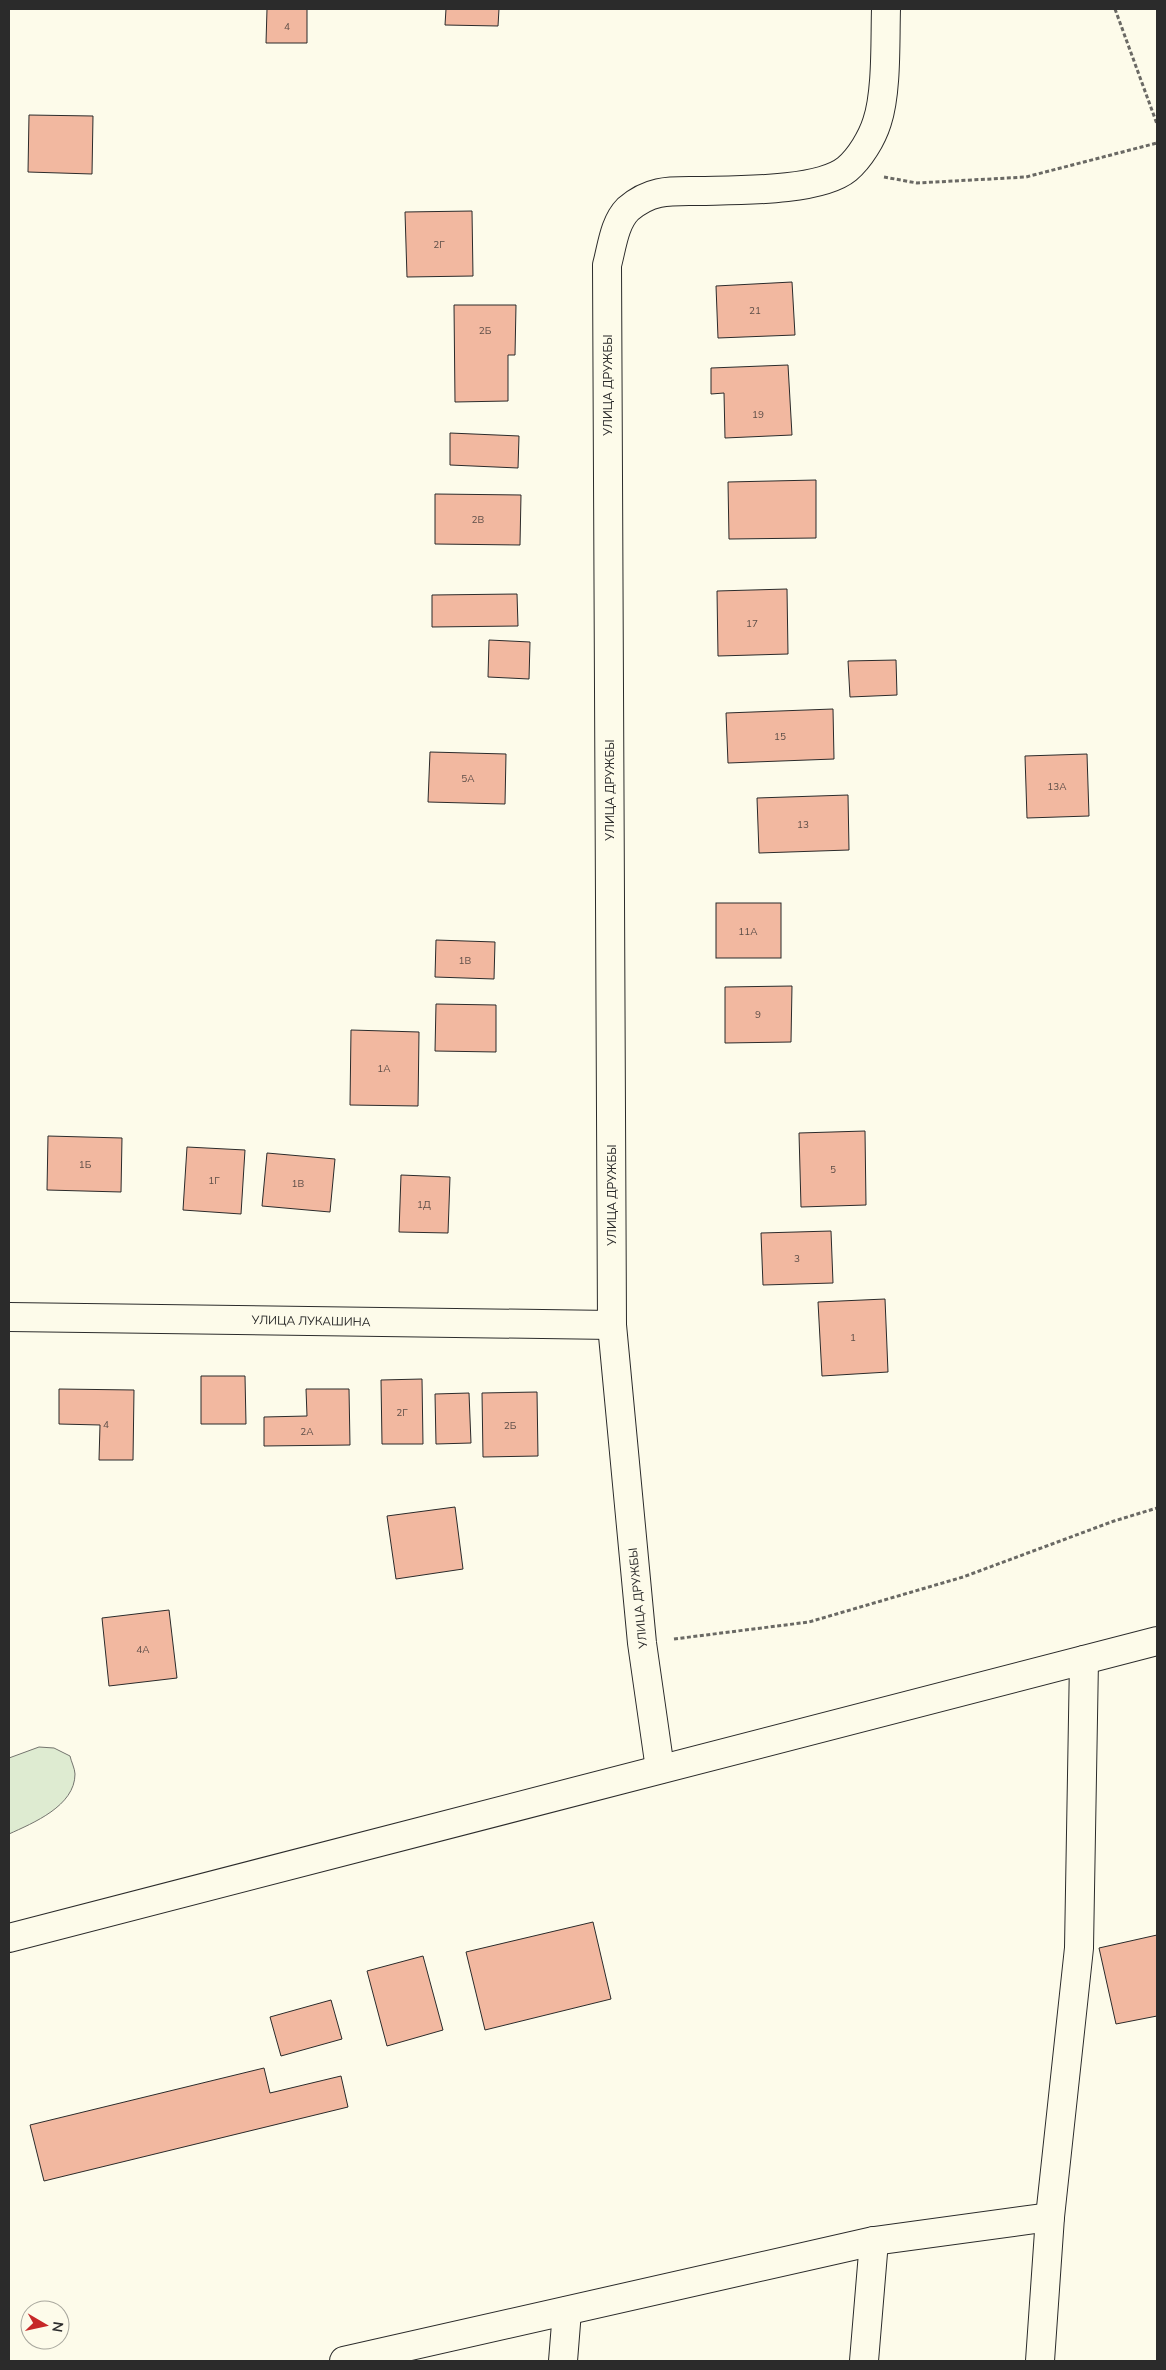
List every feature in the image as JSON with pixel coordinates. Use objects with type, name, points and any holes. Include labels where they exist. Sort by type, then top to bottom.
[{"type":"street","name":"УЛИЦА ДРУЖБЫ","points":[[660,1769],[642,1643],[612,1325],[608,265],[616,230],[628,210],[656,192],[776,189],[818,182],[846,170],[864,148],[877,121],[883,80],[886,9]]},
{"type":"street","name":"УЛИЦА ЛУКАШИНА","points":[[9,1317],[612,1325]]},
{"type":"street","points":[[9,1938],[1157,1641]]},
{"type":"street","points":[[1040,2361],[1050,2217],[1079,1948],[1084,1660]]},
{"type":"street","points":[[344,2361],[874,2241],[1050,2217]]},
{"type":"street","points":[[864,2361],[874,2241]]},
{"type":"street","points":[[564,2361],[568,2311]]},
{"type":"path","points":[[1115,9],[1157,124]]},
{"type":"path","points":[[846,170],[917,183],[1026,177],[1157,143]]},
{"type":"path","points":[[642,1643],[809,1622],[963,1577],[1114,1521],[1157,1508]]},
{"type":"green space","points":[[39,1747],[54,1748],[70,1756],[75,1772],[73,1785],[68,1795],[51,1812],[9,1834],[9,1758]]},
{"type":"building","points":[[267,9],[307,9],[307,43],[266,43]]},
{"type":"building","points":[[446,9],[499,9],[498,26],[445,25]]},
{"type":"building","points":[[29,115],[93,116],[92,174],[28,172]]},
{"type":"building","points":[[472,211],[473,276],[407,277],[405,212]]},
{"type":"building","points":[[792,282],[795,335],[718,338],[716,286]]},
{"type":"building","points":[[454,305],[516,305],[515,355],[508,355],[508,401],[455,402]]},
{"type":"building","points":[[788,365],[792,435],[725,438],[724,393],[711,394],[711,368]]},
{"type":"building","points":[[450,433],[519,436],[518,468],[450,465]]},
{"type":"building","points":[[816,480],[816,538],[729,539],[728,482]]},
{"type":"building","points":[[435,494],[521,495],[520,545],[435,544]]},
{"type":"building","points":[[787,589],[788,654],[718,656],[717,591]]},
{"type":"building","points":[[517,594],[518,626],[432,627],[432,595]]},
{"type":"building","points":[[489,640],[530,642],[529,679],[488,677]]},
{"type":"building","points":[[896,660],[897,695],[850,697],[848,661]]},
{"type":"building","points":[[833,709],[834,759],[728,763],[726,713]]},
{"type":"building","points":[[430,752],[506,754],[505,804],[428,802]]},
{"type":"building","points":[[1087,754],[1089,816],[1027,818],[1025,756]]},
{"type":"building","points":[[848,795],[849,850],[759,853],[757,798]]},
{"type":"building","points":[[716,903],[781,903],[781,958],[716,958]]},
{"type":"building","points":[[436,940],[495,942],[494,979],[435,977]]},
{"type":"building","points":[[792,986],[791,1042],[725,1043],[725,987]]},
{"type":"building","points":[[436,1004],[496,1005],[496,1052],[435,1051]]},
{"type":"building","points":[[351,1030],[419,1032],[418,1106],[350,1105]]},
{"type":"building","points":[[865,1131],[866,1205],[801,1207],[799,1133]]},
{"type":"building","points":[[48,1136],[122,1138],[121,1192],[47,1190]]},
{"type":"building","points":[[187,1147],[245,1150],[241,1214],[183,1210]]},
{"type":"building","points":[[267,1153],[335,1159],[330,1212],[262,1206]]},
{"type":"building","points":[[401,1175],[450,1177],[448,1233],[399,1232]]},
{"type":"building","points":[[831,1231],[833,1283],[763,1285],[761,1233]]},
{"type":"building","points":[[885,1299],[888,1372],[822,1376],[818,1302]]},
{"type":"building","points":[[201,1376],[245,1376],[246,1424],[201,1424]]},
{"type":"building","points":[[422,1379],[423,1444],[382,1444],[381,1380]]},
{"type":"building","points":[[59,1389],[134,1390],[133,1460],[99,1460],[100,1425],[59,1424]]},
{"type":"building","points":[[306,1389],[349,1389],[350,1445],[264,1446],[264,1417],[307,1416]]},
{"type":"building","points":[[537,1392],[538,1456],[483,1457],[482,1393]]},
{"type":"building","points":[[469,1393],[471,1443],[436,1444],[435,1394]]},
{"type":"building","points":[[455,1507],[463,1569],[396,1579],[387,1516]]},
{"type":"building","points":[[169,1610],[177,1678],[109,1686],[102,1618]]},
{"type":"building","points":[[593,1922],[611,1999],[485,2030],[466,1952]]},
{"type":"building","points":[[1157,1935],[1157,2016],[1116,2024],[1099,1948]]},
{"type":"building","points":[[423,1956],[443,2030],[387,2046],[367,1971]]},
{"type":"building","points":[[331,2000],[342,2039],[281,2056],[270,2017]]},
{"type":"building","points":[[264,2068],[270,2093],[341,2076],[348,2107],[44,2181],[30,2125]]}]
